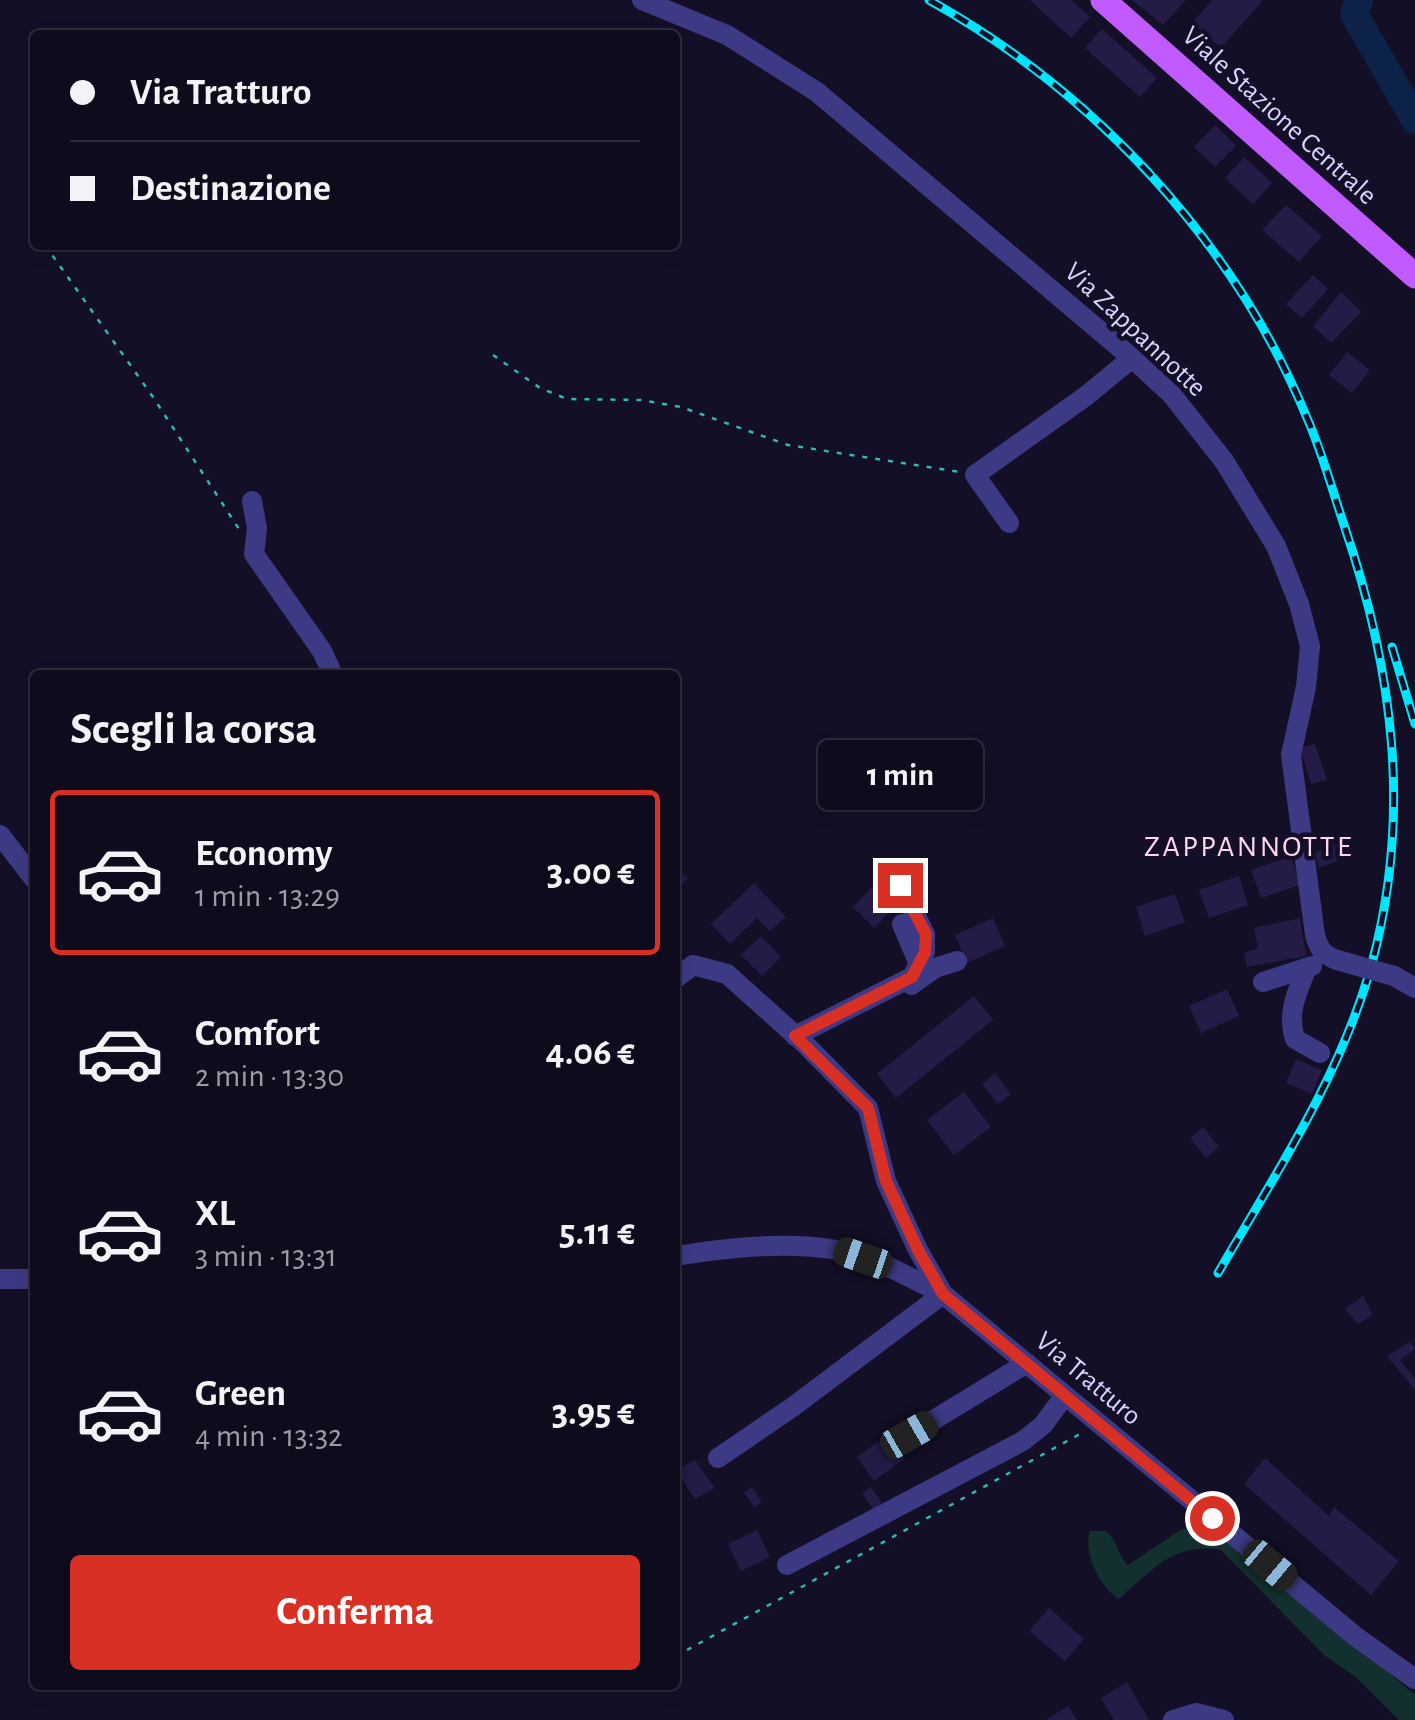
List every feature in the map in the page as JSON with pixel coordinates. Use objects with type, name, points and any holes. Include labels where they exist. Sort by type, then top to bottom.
[{"type":"main road","name":"Viale Stazione Centrale","points":[[1103,0],[1415,276]]},
{"type":"street","name":"Via Zappannotte","points":[[642,0],[727,36],[817,92],[1132,358],[1172,395],[1224,461],[1276,546],[1310,646],[1306,687],[1291,755],[1315,935],[1318,946],[1331,958]]},
{"type":"street","points":[[1009,523],[975,476],[1132,358]]},
{"type":"street","points":[[252,501],[257,528],[254,554],[322,651],[331,670]]},
{"type":"street","points":[[0,835],[30,874]]},
{"type":"street","points":[[799,1039],[912,977],[925,952],[926,934],[900,885]]},
{"type":"street","points":[[902,924],[919,964]]},
{"type":"street","points":[[1263,982],[1331,958],[1394,976],[1415,988]]},
{"type":"street","points":[[799,1039],[922,980],[935,968],[957,961]]},
{"type":"street","points":[[680,975],[692,965],[727,974],[868,1108],[886,1181],[943,1294],[718,1458]]},
{"type":"street","points":[[1306,970],[1294,1001],[1291,1026],[1295,1040],[1320,1052]]},
{"type":"street","name":"Via Tratturo","points":[[680,1256],[782,1246],[838,1250],[887,1267],[943,1294],[1355,1636],[1415,1679]]},
{"type":"street","points":[[887,1267],[918,1250]]},
{"type":"street","points":[[0,1279],[30,1279]]},
{"type":"street","points":[[909,1435],[1027,1363]]},
{"type":"street","points":[[787,1565],[1023,1440],[1043,1424],[1065,1395]]},
{"type":"street","points":[[1173,1720],[1196,1713],[1224,1720]]},
{"type":"path","points":[[49,250],[153,397],[254,554]]},
{"type":"path","points":[[493,355],[540,388],[567,399],[667,404],[788,445],[975,476]]},
{"type":"path","points":[[686,1650],[1059,1448],[1098,1423]]},
{"type":"green space","points":[[1182,1529],[1220,1529],[1415,1695],[1415,1720],[1399,1720],[1357,1678],[1325,1656],[1221,1550],[1177,1554],[1119,1599],[1100,1578],[1091,1559],[1090,1531],[1106,1531],[1128,1565]]},
{"type":"building","points":[[1030,0],[1071,0],[1090,17],[1071,38]]},
{"type":"building","points":[[1132,0],[1186,0],[1163,25]]},
{"type":"building","points":[[1212,0],[1263,0],[1221,48],[1192,23]]},
{"type":"building","points":[[1102,29],[1157,78],[1140,97],[1085,48]]},
{"type":"building","points":[[1215,125],[1236,146],[1215,167],[1194,147]]},
{"type":"building","points":[[1244,157],[1272,183],[1253,204],[1225,178]]},
{"type":"building","points":[[1286,205],[1322,236],[1299,262],[1262,230]]},
{"type":"building","points":[[1313,275],[1328,289],[1302,318],[1286,304]]},
{"type":"building","points":[[1341,292],[1361,312],[1331,343],[1313,326]]},
{"type":"building","points":[[1347,352],[1370,370],[1352,393],[1329,375]]},
{"type":"building","points":[[1315,744],[1327,780],[1311,784],[1300,748]]},
{"type":"building","points":[[1349,839],[1354,854],[1319,868],[1314,853]]},
{"type":"building","points":[[1291,856],[1300,885],[1261,898],[1251,870]]},
{"type":"building","points":[[1239,876],[1248,905],[1209,918],[1199,890]]},
{"type":"building","points":[[882,877],[903,898],[874,928],[853,907]]},
{"type":"building","points":[[754,883],[786,917],[770,931],[757,918],[730,944],[711,924]]},
{"type":"building","points":[[1175,894],[1185,922],[1145,936],[1136,907]]},
{"type":"building","points":[[993,918],[1005,946],[967,963],[955,935]]},
{"type":"building","points":[[1300,918],[1306,956],[1247,967],[1244,953],[1258,948],[1254,928]]},
{"type":"building","points":[[761,936],[781,957],[762,976],[741,955]]},
{"type":"building","points":[[1227,989],[1239,1016],[1201,1033],[1189,1006]]},
{"type":"building","points":[[974,996],[993,1020],[896,1098],[877,1074]]},
{"type":"building","points":[[1296,1059],[1322,1070],[1312,1094],[1286,1083]]},
{"type":"building","points":[[995,1073],[1011,1094],[998,1104],[982,1084]]},
{"type":"building","points":[[964,1092],[991,1127],[954,1155],[927,1120]]},
{"type":"building","points":[[1203,1127],[1219,1147],[1206,1158],[1190,1138]]},
{"type":"building","points":[[1363,1296],[1373,1315],[1358,1324],[1345,1309]]},
{"type":"building","points":[[1410,1342],[1415,1349],[1400,1360],[1415,1379],[1415,1390],[1387,1356]]},
{"type":"building","points":[[887,1435],[904,1459],[874,1481],[857,1457]]},
{"type":"building","points":[[1265,1458],[1329,1516],[1334,1507],[1399,1561],[1371,1595],[1244,1484]]},
{"type":"building","points":[[695,1460],[715,1488],[695,1499],[680,1476],[680,1468]]},
{"type":"building","points":[[752,1487],[762,1502],[754,1507],[744,1492]]},
{"type":"building","points":[[871,1487],[882,1503],[873,1509],[862,1493]]},
{"type":"building","points":[[757,1530],[770,1557],[741,1571],[728,1544]]},
{"type":"building","points":[[1049,1608],[1084,1639],[1065,1661],[1029,1631]]},
{"type":"building","points":[[1127,1682],[1149,1720],[1114,1720],[1101,1698]]},
{"type":"building","points":[[1068,1706],[1077,1720],[1046,1720]]},
{"type":"waterway","points":[[1359,0],[1354,14],[1415,120]]},
{"type":"railway","points":[[929,0],[990,37],[1102,126],[1199,232],[1277,353],[1312,431],[1375,633],[1385,688],[1394,797],[1384,907],[1372,963],[1359,1005],[1325,1084],[1218,1273]]},
{"type":"railway","points":[[1392,647],[1415,724]]},
{"type":"district","name":"ZAPPANNOTTE","points":[[1249,847]]},
{"type":"route","points":[[900,885],[926,934],[925,952],[912,977],[795,1036],[868,1108],[886,1181],[943,1294],[1212,1518]]}]
